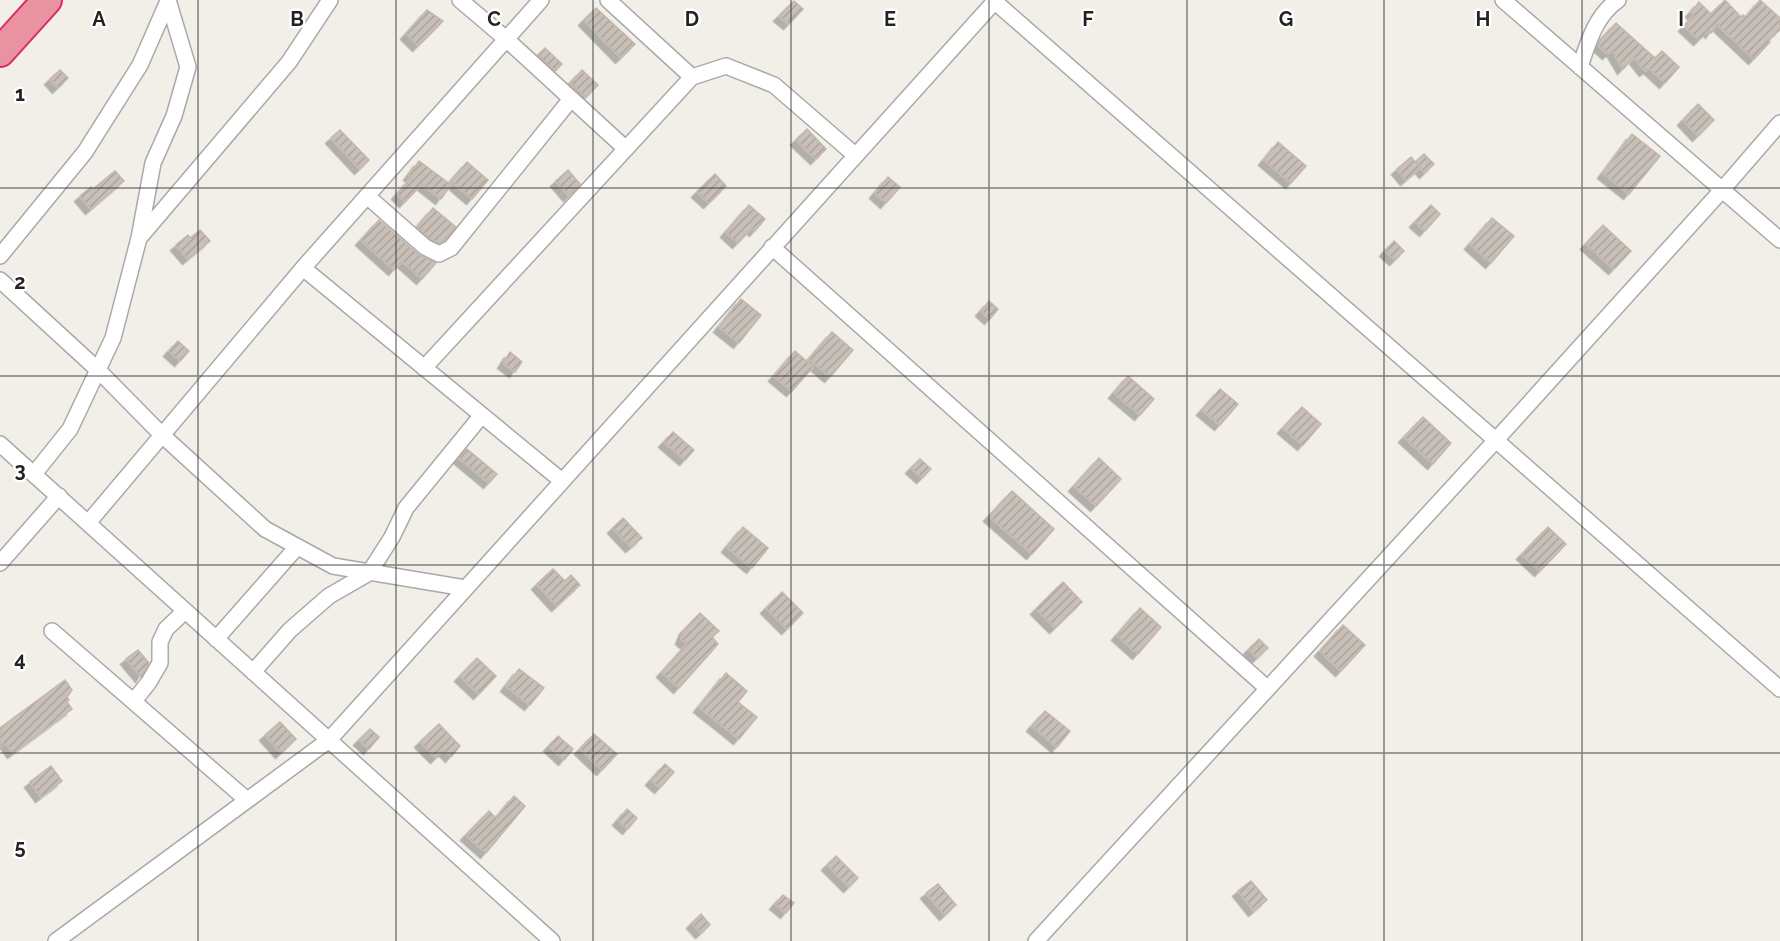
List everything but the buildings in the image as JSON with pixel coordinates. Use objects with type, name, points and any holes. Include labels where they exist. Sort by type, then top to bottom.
[{"type":"highway","points":[[0,52],[47,0]]},
{"type":"street","points":[[34,474],[70,429],[113,338],[139,238],[153,163],[174,116],[188,67],[168,0]]},
{"type":"street","points":[[0,256],[85,152],[140,65],[168,0]]},
{"type":"street","points":[[139,238],[289,62],[330,0]]},
{"type":"street","points":[[460,0],[626,149]]},
{"type":"street","points":[[88,523],[303,268],[541,0]]},
{"type":"street","points":[[608,0],[692,77]]},
{"type":"street","points":[[56,941],[329,741],[995,0],[1780,689]]},
{"type":"street","points":[[1503,0],[1780,240]]},
{"type":"street","points":[[1580,67],[1592,31],[1612,4],[1618,0]]},
{"type":"street","points":[[424,368],[692,77],[726,66],[774,85],[855,155]]},
{"type":"street","points":[[367,196],[425,247],[439,254],[451,248],[571,99]]},
{"type":"street","points":[[1035,941],[1496,440],[1780,123]]},
{"type":"street","points":[[772,247],[1267,688]]},
{"type":"street","points":[[303,268],[562,481]]},
{"type":"street","points":[[0,280],[98,370],[162,435],[265,529],[333,566],[465,588]]},
{"type":"street","points":[[252,672],[290,630],[329,596],[369,573],[392,537],[406,507],[482,415]]},
{"type":"street","points":[[0,444],[552,941]]},
{"type":"street","points":[[0,563],[59,496]]},
{"type":"street","points":[[216,639],[297,547]]},
{"type":"street","points":[[134,701],[160,663],[160,642],[166,629],[185,611]]},
{"type":"street","points":[[52,631],[247,800]]}]
